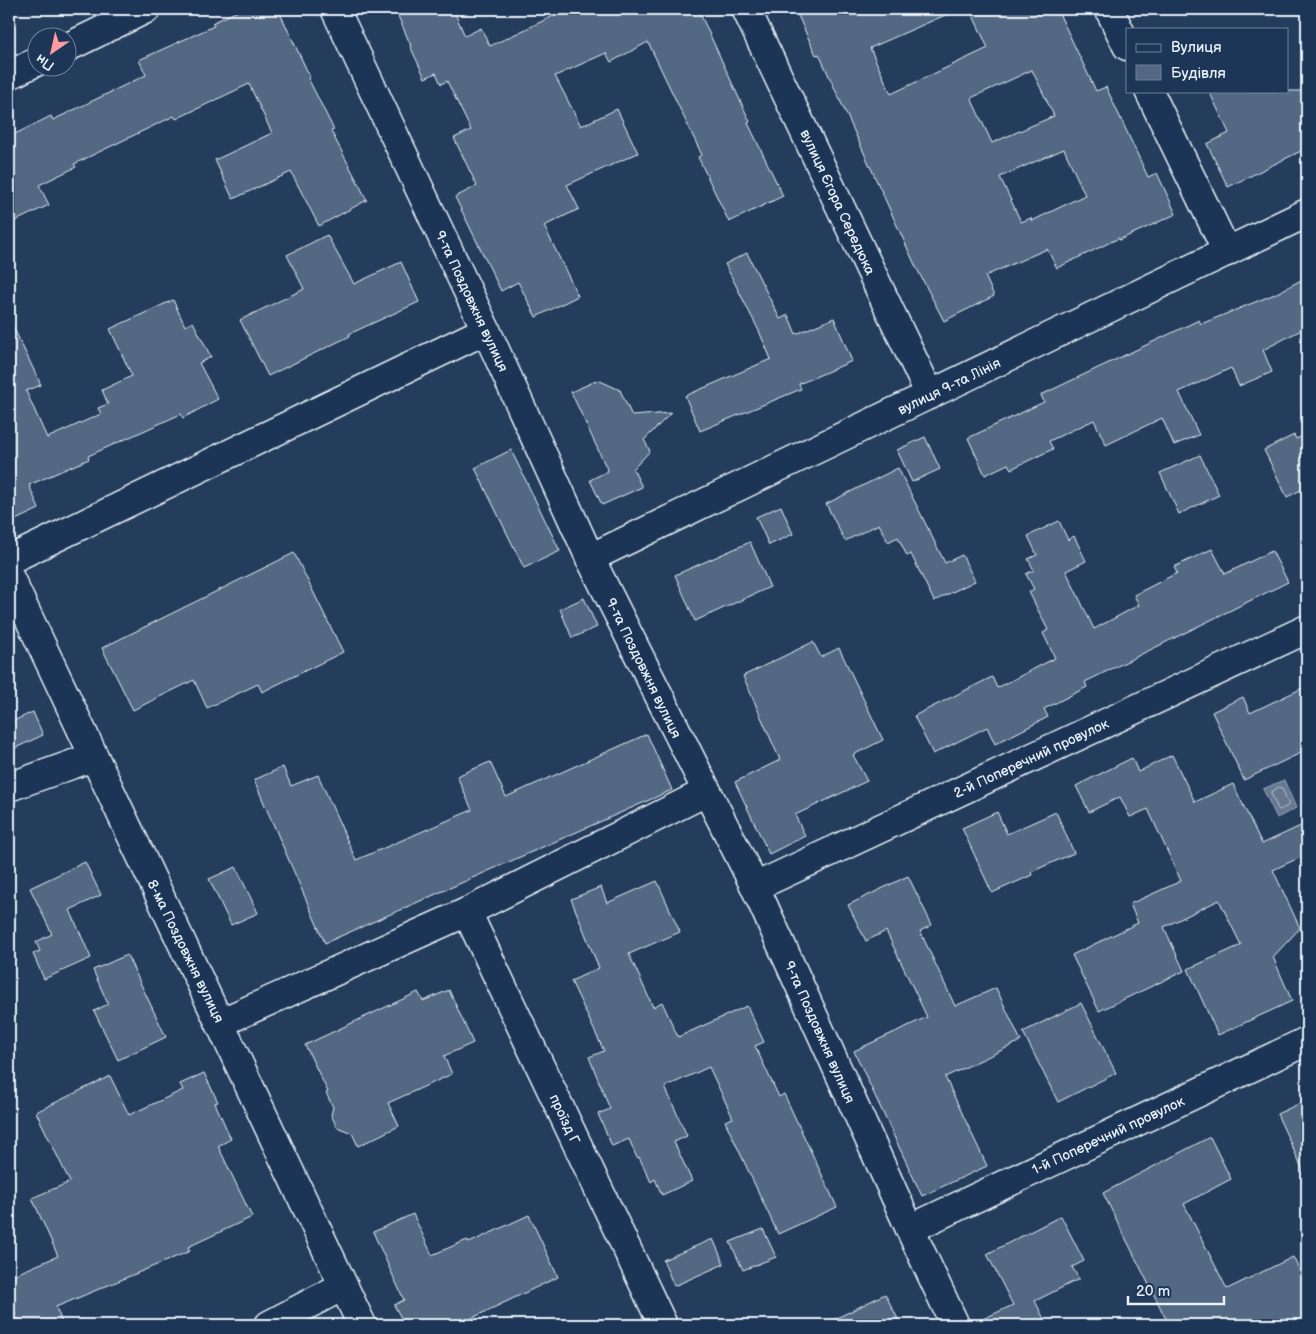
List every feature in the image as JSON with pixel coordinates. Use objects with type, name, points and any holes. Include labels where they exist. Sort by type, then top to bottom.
[{"type":"street","points":[[78,42],[146,9]]},
{"type":"street","name":"9-та Поздовжня вулиця","points":[[336,9],[590,558],[755,887],[955,1325]]},
{"type":"street","name":"вулиця Єгора Середюка","points":[[746,9],[930,395]]},
{"type":"street","points":[[1109,9],[1126,44]]},
{"type":"street","points":[[9,75],[28,66]]},
{"type":"street","points":[[1149,92],[1226,252]]},
{"type":"street","name":"вулиця 9-та Лінія","points":[[590,558],[1307,213]]},
{"type":"street","points":[[9,560],[486,330]]},
{"type":"street","name":"8-ма Поздовжня вулиця","points":[[9,576],[362,1325]]},
{"type":"street","name":"2-й Поперечний провулок","points":[[755,887],[1307,629]]},
{"type":"street","points":[[9,787],[93,757]]},
{"type":"street","points":[[220,1023],[467,912],[706,792]]},
{"type":"street","name":"проїзд Г","points":[[467,912],[663,1325]]},
{"type":"street","name":"1-й Поперечний провулок","points":[[910,1229],[1307,1041]]},
{"type":"street","points":[[269,1325],[343,1286]]},
{"type":"water","points":[[1284,780],[1296,808],[1277,818],[1263,789]]},
{"type":"building","points":[[242,9],[278,9],[310,77],[308,78],[334,130],[331,131],[367,200],[319,226],[291,172],[233,199],[215,160],[272,133],[249,84],[176,119],[174,116],[74,164],[76,167],[39,185],[49,205],[9,224],[9,137],[51,116],[53,120],[146,75],[139,60],[214,26],[212,23]]},
{"type":"building","points":[[395,9],[453,9],[465,36],[481,28],[490,46],[568,9],[698,9],[750,122],[748,123],[783,196],[729,222],[698,157],[702,155],[648,42],[611,62],[606,53],[555,76],[581,126],[617,109],[638,153],[567,185],[579,209],[544,226],[578,296],[536,317],[518,282],[501,291],[455,197],[477,186],[454,138],[471,130],[447,81],[441,84],[436,73],[425,78]]},
{"type":"building","points":[[795,9],[959,9],[870,48],[891,94],[988,48],[970,9],[1057,9],[1096,91],[1106,87],[1148,177],[1157,173],[1176,214],[1119,240],[1119,238],[1057,268],[1047,249],[985,276],[994,296],[944,321],[915,265],[819,54],[816,55]],"holes":[[[1032,70],[1054,116],[992,143],[971,98]],[[1064,149],[1085,195],[1032,221],[1031,218],[1021,222],[1000,177]]]},
{"type":"building","points":[[1307,91],[1307,148],[1228,187],[1207,144],[1229,133],[1209,92]]},
{"type":"building","points":[[327,235],[354,284],[401,262],[419,302],[349,334],[350,336],[268,376],[240,320],[304,289],[287,255]]},
{"type":"building","points":[[747,253],[780,319],[788,315],[796,334],[834,318],[852,361],[799,384],[801,389],[700,431],[685,396],[771,359],[725,264]]},
{"type":"building","points":[[1307,277],[1307,327],[1263,350],[1272,372],[1239,386],[1231,368],[1179,392],[1199,435],[1174,445],[1162,418],[1106,445],[1094,420],[1049,441],[1053,449],[1011,469],[1008,464],[985,475],[968,438],[1044,402],[1041,395],[1199,320],[1201,324],[1275,294]]},
{"type":"building","points":[[173,300],[185,326],[193,322],[211,357],[199,363],[218,399],[183,418],[181,414],[88,456],[89,459],[29,485],[39,509],[9,523],[9,318],[41,385],[26,391],[47,438],[101,414],[98,408],[108,404],[102,390],[132,376],[110,329]]},
{"type":"building","points":[[598,380],[620,390],[632,416],[671,413],[644,440],[650,451],[633,469],[642,487],[602,505],[590,480],[608,471],[571,392]]},
{"type":"building","points":[[1307,434],[1307,487],[1287,497],[1264,450],[1294,435],[1296,439]]},
{"type":"building","points":[[925,437],[940,469],[912,482],[897,450]]},
{"type":"building","points":[[511,450],[560,551],[524,568],[475,468]]},
{"type":"building","points":[[1200,455],[1219,495],[1179,514],[1160,473]]},
{"type":"building","points":[[898,468],[945,563],[962,555],[975,581],[934,601],[911,554],[907,556],[898,537],[888,542],[879,524],[845,541],[826,504]]},
{"type":"building","points":[[781,506],[793,534],[769,545],[756,517]]},
{"type":"building","points":[[1059,521],[1068,540],[1074,536],[1086,561],[1066,571],[1094,629],[1139,605],[1134,595],[1177,573],[1174,567],[1212,549],[1225,574],[1272,551],[1288,582],[1085,682],[1087,687],[1044,709],[1048,717],[995,744],[987,727],[933,754],[914,716],[992,677],[997,688],[1055,658],[1043,633],[1048,630],[1029,592],[1034,589],[1026,574],[1034,570],[1028,559],[1037,555],[1028,536]]},
{"type":"building","points":[[750,542],[770,587],[695,621],[675,575]]},
{"type":"building","points":[[294,553],[343,652],[262,692],[258,684],[207,708],[194,680],[133,710],[102,648]]},
{"type":"building","points":[[584,598],[597,627],[572,638],[560,609]]},
{"type":"building","points":[[813,642],[821,657],[839,648],[883,740],[853,755],[867,781],[795,815],[805,836],[769,854],[735,782],[780,760],[743,676]]},
{"type":"building","points":[[1307,686],[1307,750],[1244,780],[1212,712],[1243,697],[1250,713]]},
{"type":"building","points":[[33,712],[43,735],[9,751],[9,723]]},
{"type":"building","points":[[647,734],[672,790],[325,943],[254,780],[283,767],[291,786],[318,775],[356,860],[472,810],[457,776],[490,762],[506,797]]},
{"type":"building","points":[[1172,755],[1195,802],[1233,784],[1262,844],[1307,823],[1307,854],[1273,870],[1300,928],[1273,957],[1292,1001],[1218,1035],[1188,969],[1241,945],[1219,900],[1164,927],[1184,971],[1099,1011],[1072,955],[1138,923],[1130,904],[1181,881],[1148,809],[1130,817],[1120,797],[1089,812],[1076,786],[1132,758],[1138,772]]},
{"type":"building","points":[[997,812],[1007,834],[1056,812],[1074,853],[1031,872],[1032,875],[992,893],[962,828]]},
{"type":"building","points":[[85,862],[101,895],[70,910],[91,958],[44,979],[33,954],[40,951],[36,942],[52,934],[30,888]]},
{"type":"building","points":[[236,867],[258,913],[231,925],[209,879]]},
{"type":"building","points":[[908,876],[932,925],[920,931],[955,1006],[996,988],[1021,1041],[945,1077],[987,1166],[922,1196],[854,1051],[927,1017],[886,931],[866,941],[848,905]]},
{"type":"building","points":[[657,881],[680,932],[629,954],[653,1007],[662,1002],[678,1037],[747,1006],[764,1042],[755,1046],[779,1097],[784,1094],[837,1207],[778,1234],[725,1121],[733,1118],[709,1067],[665,1087],[687,1136],[674,1142],[692,1181],[662,1195],[655,1179],[651,1182],[639,1157],[637,1158],[629,1139],[612,1146],[598,1114],[610,1109],[589,1057],[604,1051],[571,981],[599,968],[571,899],[601,887],[607,903]]},
{"type":"building","points":[[127,955],[166,1037],[118,1060],[94,1011],[108,1004],[93,970]]},
{"type":"building","points":[[449,990],[473,1043],[444,1056],[452,1074],[388,1103],[399,1126],[358,1146],[352,1133],[337,1127],[331,1115],[333,1107],[326,1093],[328,1092],[305,1045],[418,992],[423,1001]]},
{"type":"building","points":[[1081,1003],[1116,1073],[1058,1102],[1023,1032]]},
{"type":"building","points":[[204,1073],[218,1102],[215,1103],[231,1139],[218,1146],[252,1217],[188,1247],[190,1251],[56,1307],[63,1325],[20,1325],[9,1299],[9,1277],[58,1256],[32,1198],[70,1182],[36,1112],[110,1076],[129,1115],[183,1090],[180,1084]]},
{"type":"building","points":[[1307,1100],[1307,1179],[1277,1114]]},
{"type":"building","points":[[1210,1137],[1231,1179],[1184,1204],[1227,1289],[1293,1257],[1307,1285],[1307,1319],[1295,1325],[1169,1325],[1103,1193]]},
{"type":"building","points":[[413,1214],[432,1255],[467,1240],[469,1243],[529,1215],[558,1277],[470,1319],[473,1325],[405,1325],[394,1305],[404,1300],[373,1232]]},
{"type":"building","points":[[1061,1216],[1084,1261],[1072,1267],[1079,1279],[1035,1301],[1047,1325],[970,1325],[1013,1305],[987,1254]]},
{"type":"building","points":[[763,1229],[776,1257],[743,1270],[730,1242]]},
{"type":"building","points":[[713,1239],[724,1264],[674,1286],[663,1260]]},
{"type":"building","points":[[885,1294],[901,1325],[823,1325]]}]
